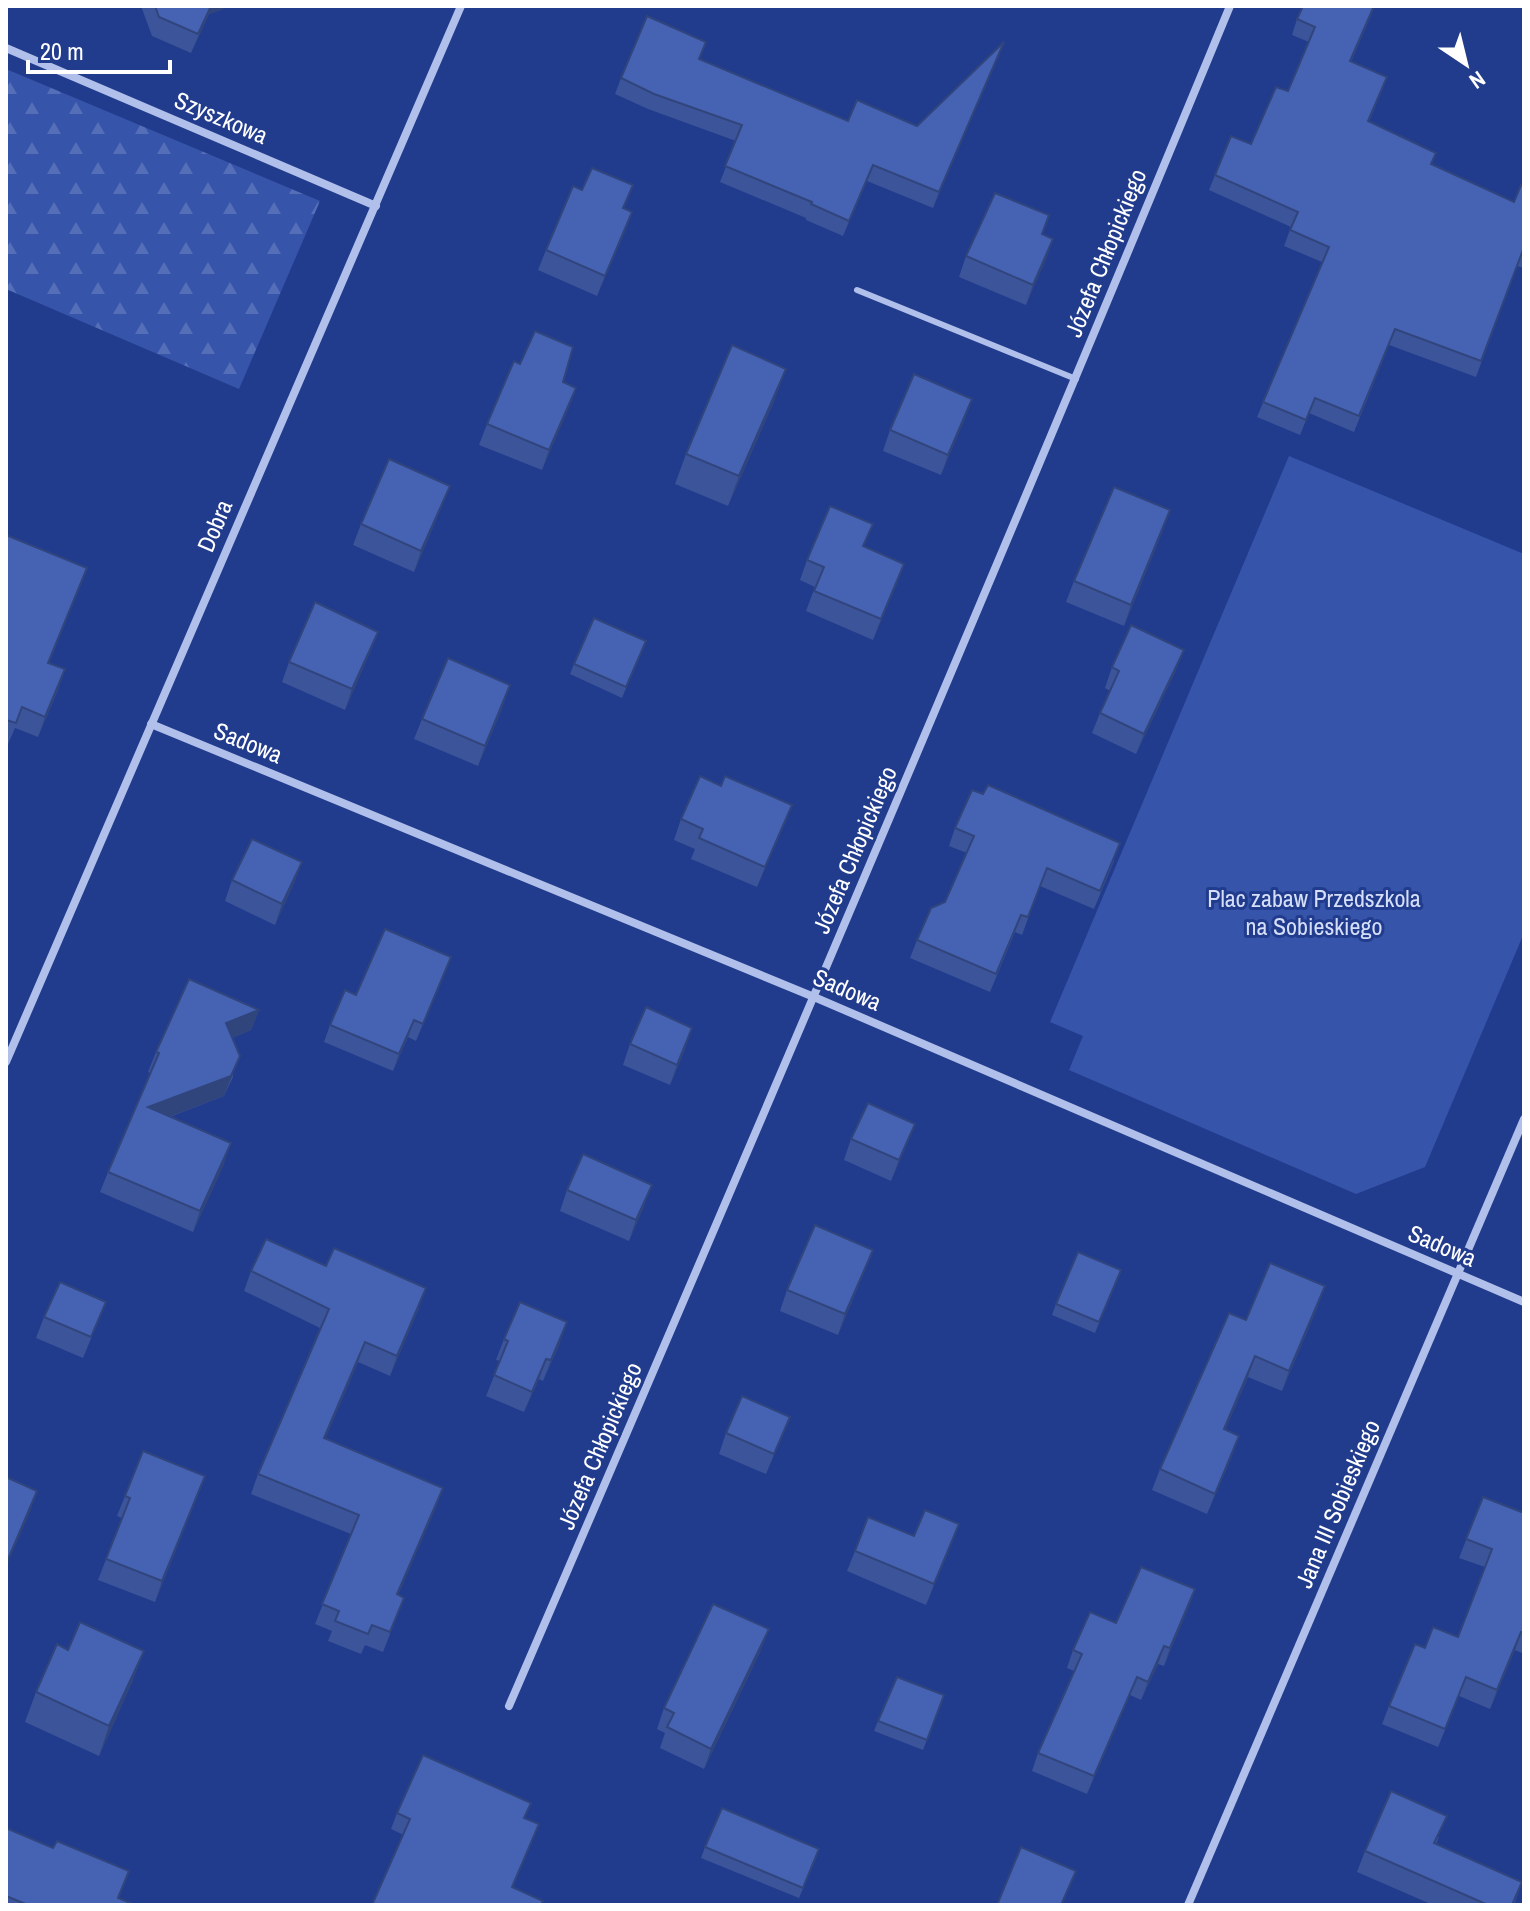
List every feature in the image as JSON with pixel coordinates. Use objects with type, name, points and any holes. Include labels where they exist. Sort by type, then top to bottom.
[{"type":"street","name":"Dobra","points":[[6,1062],[461,6]]},
{"type":"street","name":"Józefa Chłopickiego","points":[[509,1706],[814,997],[1230,6]]},
{"type":"street","name":"Szyszkowa","points":[[6,48],[376,206]]},
{"type":"street","name":"Sadowa","points":[[151,724],[814,997],[1524,1302]]},
{"type":"street","name":"Jana III Sobieskiego","points":[[1188,1905],[1524,1119]]},
{"type":"lane","points":[[857,290],[1076,379]]},
{"type":"green space","points":[[6,69],[320,201],[239,389],[6,289]]},
{"type":"green space","name":"Plac zabaw Przedszkola na Sobieskiego","points":[[1289,456],[1524,554],[1524,933],[1425,1167],[1356,1194],[1069,1070],[1083,1036],[1050,1022]]},
{"type":"building","points":[[155,6],[211,6],[198,34],[159,17]]},
{"type":"building","points":[[1303,6],[1374,6],[1350,61],[1387,77],[1368,121],[1436,153],[1431,164],[1514,202],[1521,185],[1524,186],[1524,250],[1481,361],[1395,329],[1359,416],[1315,398],[1306,420],[1263,402],[1329,247],[1290,230],[1298,212],[1215,175],[1231,136],[1251,144],[1276,87],[1288,91],[1315,27],[1297,19]]},
{"type":"building","points":[[647,16],[706,42],[699,59],[848,121],[857,100],[917,126],[1004,42],[939,192],[873,165],[849,221],[725,166],[742,125],[654,94],[621,78]]},
{"type":"building","points":[[592,168],[633,185],[623,208],[632,212],[605,276],[546,250],[573,186],[582,190]]},
{"type":"building","points":[[995,193],[1049,215],[1042,234],[1053,239],[1033,285],[966,256]]},
{"type":"building","points":[[535,331],[573,347],[563,382],[576,388],[549,450],[487,424],[514,361],[520,364]]},
{"type":"building","points":[[732,345],[786,369],[739,476],[686,454]]},
{"type":"building","points":[[914,374],[972,399],[948,455],[890,430]]},
{"type":"building","points":[[389,459],[450,486],[421,551],[361,524]]},
{"type":"building","points":[[1114,487],[1170,510],[1131,605],[1074,581]]},
{"type":"building","points":[[830,506],[873,524],[863,546],[904,564],[881,619],[814,591],[824,567],[807,560]]},
{"type":"building","points":[[6,535],[87,568],[48,663],[65,669],[45,717],[22,707],[16,723],[6,720]]},
{"type":"building","points":[[315,602],[378,632],[352,689],[289,662]]},
{"type":"building","points":[[594,618],[646,641],[626,687],[574,664]]},
{"type":"building","points":[[1131,625],[1184,650],[1144,734],[1100,713],[1119,671],[1112,667]]},
{"type":"building","points":[[448,658],[510,685],[485,746],[422,719]]},
{"type":"building","points":[[700,776],[721,786],[725,776],[792,805],[765,867],[699,838],[703,829],[681,819]]},
{"type":"building","points":[[988,785],[1120,843],[1100,891],[1047,868],[1028,917],[1021,915],[996,974],[917,940],[931,908],[945,902],[974,836],[955,828],[972,790],[983,794]]},
{"type":"building","points":[[252,839],[302,862],[282,904],[232,880]]},
{"type":"building","points":[[385,929],[451,957],[423,1024],[414,1020],[399,1054],[330,1025],[345,990],[356,995]]},
{"type":"building","points":[[189,979],[259,1010],[226,1023],[240,1056],[231,1076],[148,1107],[231,1143],[200,1211],[108,1172]]},
{"type":"building","points":[[646,1007],[692,1028],[677,1065],[630,1044]]},
{"type":"building","points":[[868,1103],[915,1124],[899,1160],[851,1139]]},
{"type":"building","points":[[583,1154],[652,1185],[636,1220],[567,1190]]},
{"type":"building","points":[[815,1225],[873,1250],[845,1314],[787,1290]]},
{"type":"building","points":[[266,1239],[326,1266],[334,1248],[426,1288],[397,1356],[365,1342],[324,1438],[443,1488],[397,1594],[404,1598],[390,1632],[372,1625],[368,1634],[335,1621],[339,1611],[322,1604],[359,1515],[258,1474],[329,1309],[251,1271]]},
{"type":"building","points":[[1078,1252],[1121,1270],[1099,1322],[1056,1304]]},
{"type":"building","points":[[1270,1263],[1325,1286],[1289,1371],[1255,1356],[1224,1429],[1239,1436],[1215,1494],[1160,1469],[1229,1313],[1246,1320]]},
{"type":"building","points":[[60,1282],[106,1302],[91,1337],[44,1317]]},
{"type":"building","points":[[520,1302],[567,1322],[551,1360],[546,1359],[532,1392],[494,1375],[508,1341],[504,1339]]},
{"type":"building","points":[[742,1396],[790,1417],[774,1454],[726,1433]]},
{"type":"building","points":[[143,1451],[205,1476],[162,1581],[106,1559],[130,1498],[125,1496]]},
{"type":"building","points":[[6,1477],[37,1491],[6,1564]]},
{"type":"building","points":[[1483,1497],[1524,1513],[1524,1633],[1521,1632],[1497,1690],[1466,1677],[1445,1729],[1389,1706],[1415,1644],[1425,1648],[1433,1627],[1458,1637],[1492,1549],[1466,1539]]},
{"type":"building","points":[[925,1510],[959,1524],[934,1584],[855,1551],[868,1517],[914,1536]]},
{"type":"building","points":[[1141,1567],[1195,1589],[1170,1648],[1164,1646],[1148,1682],[1137,1677],[1094,1776],[1038,1753],[1082,1654],[1073,1650],[1090,1612],[1116,1623]]},
{"type":"building","points":[[713,1604],[769,1629],[711,1749],[667,1727],[674,1713],[664,1708]]},
{"type":"building","points":[[80,1622],[144,1651],[109,1726],[36,1692],[57,1644],[68,1650]]},
{"type":"building","points":[[897,1677],[944,1695],[927,1740],[878,1721]]},
{"type":"building","points":[[423,1755],[531,1803],[524,1818],[539,1824],[512,1887],[543,1901],[541,1905],[372,1905],[410,1819],[397,1813]]},
{"type":"building","points":[[1391,1791],[1447,1816],[1434,1843],[1522,1882],[1512,1905],[1488,1905],[1365,1851]]},
{"type":"building","points":[[722,1808],[819,1849],[803,1888],[705,1847]]},
{"type":"building","points":[[6,1828],[53,1848],[57,1841],[129,1871],[118,1898],[135,1905],[28,1905],[6,1896]]},
{"type":"building","points":[[1021,1847],[1076,1871],[1061,1905],[997,1905]]}]
